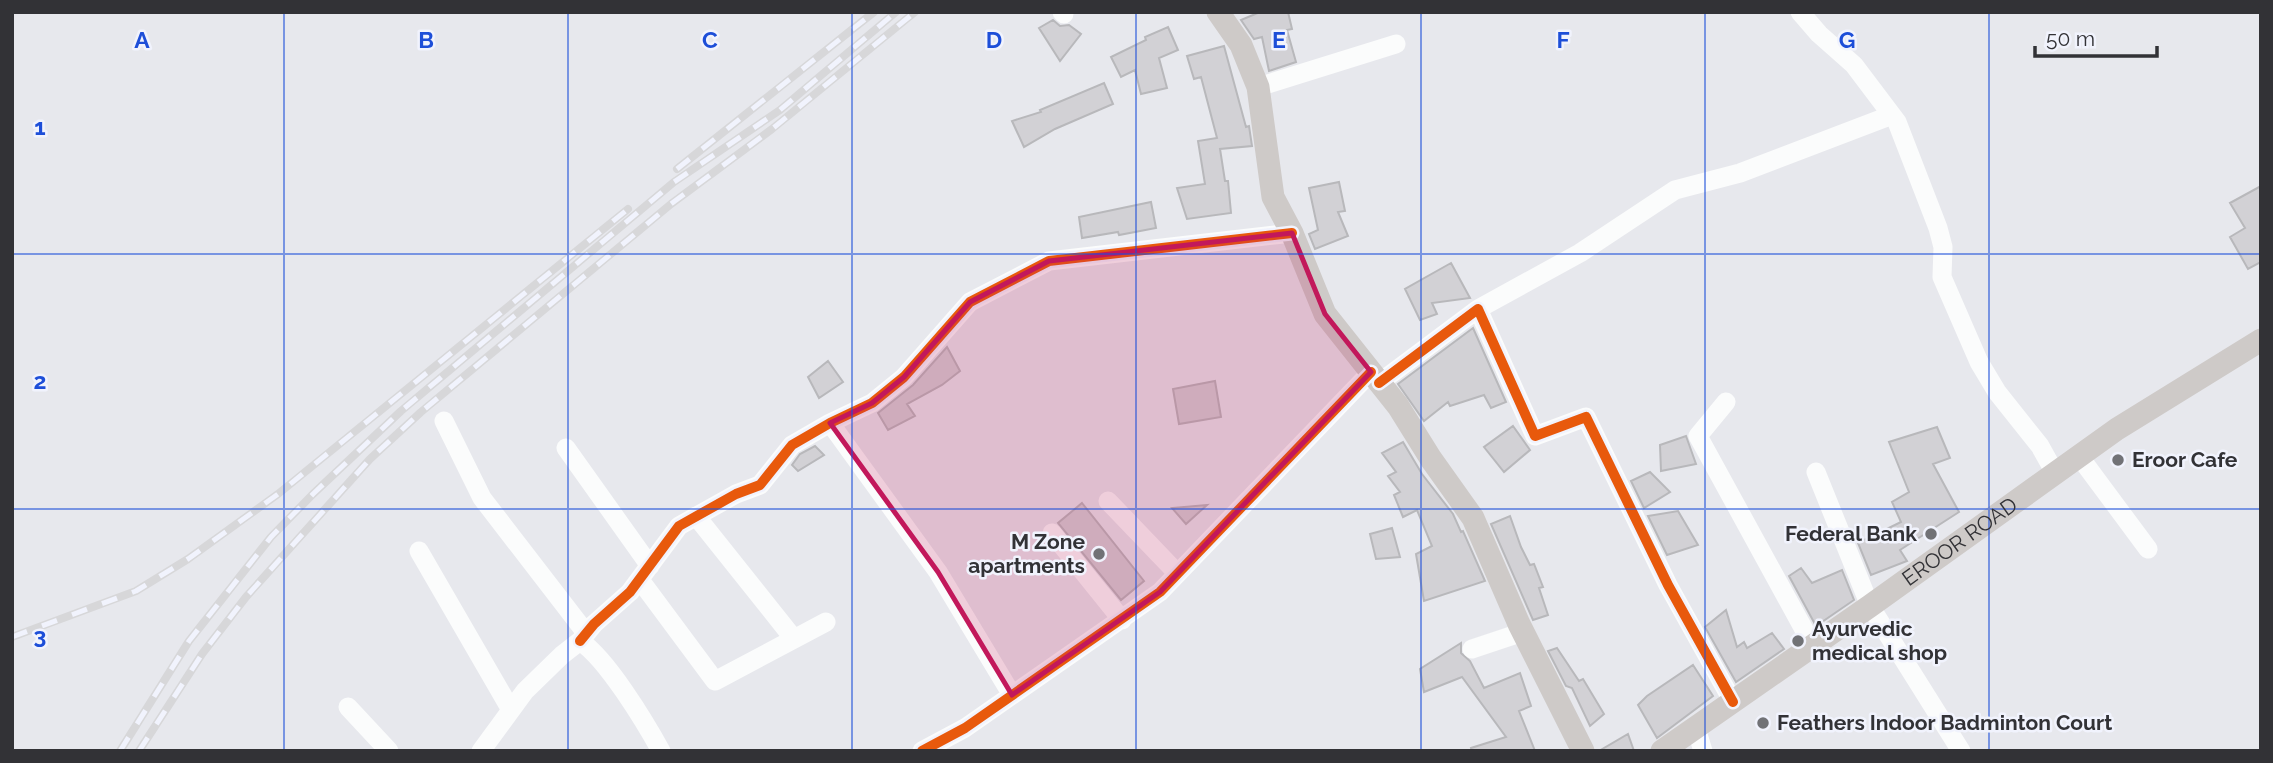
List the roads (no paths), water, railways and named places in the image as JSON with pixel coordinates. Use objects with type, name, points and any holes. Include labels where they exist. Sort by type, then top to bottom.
[{"type":"main road","points":[[1218,12],[1241,45],[1258,88],[1273,197],[1292,233],[1325,314],[1398,406],[1473,518],[1523,632],[1583,751]]},
{"type":"main road","name":"EROOR ROAD","points":[[1662,751],[2117,429],[2261,340]]},
{"type":"street","points":[[1801,12],[1819,34],[1854,65],[1892,115],[1908,146],[1931,204],[1943,247],[1942,277],[1979,362],[1997,392],[2040,446],[2055,473]]},
{"type":"street","points":[[1258,88],[1396,44]]},
{"type":"street","points":[[922,751],[953,736],[1160,592],[1375,377],[1478,309],[1580,253],[1675,190],[1740,173],[1892,115]]},
{"type":"street","points":[[481,751],[525,691],[630,592],[679,526],[736,494],[760,485],[792,445],[830,422],[873,402],[904,377],[970,302],[1049,261],[1292,233]]},
{"type":"street","points":[[1478,309],[1535,436],[1586,417],[1668,585],[1733,702]]},
{"type":"street","points":[[1726,402],[1698,436],[1813,646]]},
{"type":"street","points":[[444,421],[482,498],[632,704],[661,751]]},
{"type":"street","points":[[830,422],[938,572],[1012,695]]},
{"type":"street","points":[[566,448],[715,681],[825,622]]},
{"type":"street","points":[[2079,456],[2148,549]]},
{"type":"street","points":[[1816,472],[1870,606],[1961,751]]},
{"type":"street","points":[[1108,501],[1177,573]]},
{"type":"street","points":[[696,516],[793,639]]},
{"type":"street","points":[[1052,533],[1122,620]]},
{"type":"street","points":[[419,551],[511,710]]},
{"type":"street","points":[[1472,649],[1523,632]]},
{"type":"street","points":[[348,707],[389,751]]},
{"type":"street","points":[[1696,728],[1703,751]]},
{"type":"railway","points":[[677,169],[874,12]]},
{"type":"railway","points":[[120,751],[189,641],[271,537],[313,494],[401,411],[674,182],[780,110],[896,12]]},
{"type":"railway","points":[[139,751],[202,654],[246,597],[370,459],[421,412],[671,204],[772,129],[915,12]]},
{"type":"railway","points":[[12,637],[136,591],[188,559],[278,494],[628,209]]},
{"type":"place","name":"Eroor Cafe","points":[[2118,460]]},
{"type":"place","name":"Federal Bank","points":[[1931,534]]},
{"type":"place","name":"M Zone apartments","points":[[1099,554]]},
{"type":"place","name":"Ayurvedic medical shop","points":[[1798,641]]},
{"type":"place","name":"Feathers Indoor Badminton Court","points":[[1763,723]]}]
